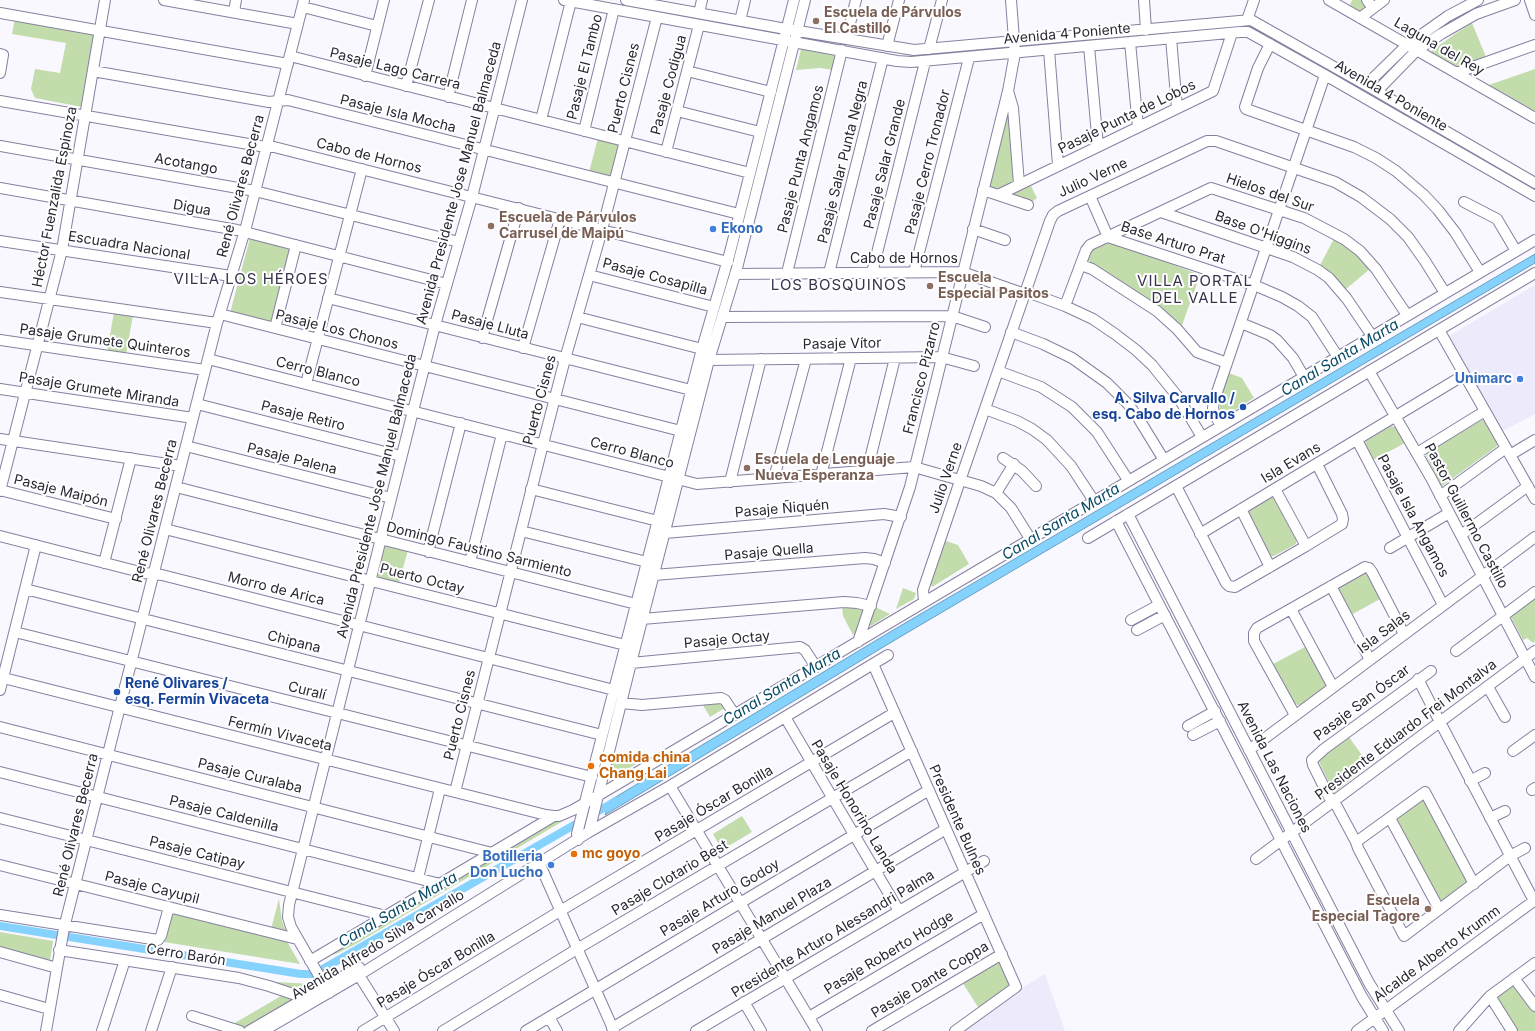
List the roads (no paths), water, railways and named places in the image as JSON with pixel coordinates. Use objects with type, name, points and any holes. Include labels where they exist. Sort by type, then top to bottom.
[{"type":"street","name":"Héctor Fuenzalida Espinoza","points":[[0,490],[62,250],[106,0]]},
{"type":"street","points":[[164,0],[193,3],[298,24]]},
{"type":"street","points":[[234,12],[236,0]]},
{"type":"street","points":[[365,76],[384,0]]},
{"type":"street","points":[[406,86],[429,0]]},
{"type":"street","points":[[448,97],[472,0]]},
{"type":"street","name":"Avenida Presidente Jose Manuel Balmaceda","points":[[326,987],[291,927],[288,916],[292,892],[424,366],[472,197],[522,0]]},
{"type":"street","name":"Avenida 4 Poniente","points":[[626,0],[659,3],[740,21],[906,50],[1247,20],[1260,25],[1378,91],[1535,183]]},
{"type":"street","points":[[699,13],[702,0]]},
{"type":"street","points":[[740,21],[745,0]]},
{"type":"street","points":[[578,834],[691,390],[728,262],[794,0]]},
{"type":"street","points":[[591,828],[631,663],[709,360],[735,274],[805,0]]},
{"type":"street","points":[[846,39],[856,0]]},
{"type":"street","points":[[887,46],[899,0]]},
{"type":"street","points":[[929,49],[942,0]]},
{"type":"street","name":"Francisco Pizarro","points":[[858,642],[901,517],[1008,91],[1015,53],[1011,0]]},
{"type":"street","points":[[1144,0],[1146,30]]},
{"type":"street","points":[[1247,20],[1254,0]]},
{"type":"street","name":"Laguna del Rey","points":[[1328,0],[1535,118]]},
{"type":"street","points":[[1366,0],[1373,8],[1372,24]]},
{"type":"street","points":[[1360,18],[1384,0]]},
{"type":"street","points":[[1366,85],[1407,45],[1448,16],[1478,0]]},
{"type":"street","points":[[1378,91],[1417,50],[1476,14],[1514,0]]},
{"type":"street","points":[[1530,0],[1535,15]]},
{"type":"street","points":[[541,120],[568,1]]},
{"type":"street","name":"Avenida 4 Poniente","points":[[568,1],[904,62],[925,62],[1248,32],[1535,196]]},
{"type":"street","points":[[304,4],[377,26]]},
{"type":"street","name":"René Olivares Becerra","points":[[46,1031],[60,947],[86,840],[218,319],[244,232],[304,4]]},
{"type":"street","name":"Pasaje El Tambo","points":[[584,131],[614,9]]},
{"type":"street","name":"Pasaje Lago Carrera","points":[[0,13],[289,60],[365,76],[750,173]]},
{"type":"street","name":"Puerto Cisnes","points":[[455,792],[542,444],[602,230],[657,17]]},
{"type":"street","name":"Pasaje Codigua","points":[[666,152],[699,25]]},
{"type":"street","name":"Pasaje Punta de Lobos","points":[[998,194],[1213,91],[1232,33]]},
{"type":"street","points":[[1171,38],[1177,108]]},
{"type":"street","points":[[1130,42],[1138,127]]},
{"type":"street","points":[[1270,44],[1258,68],[1245,108],[1342,142],[1365,152],[1406,178],[1424,195],[1447,221],[1480,272]]},
{"type":"street","points":[[1456,73],[1535,45]]},
{"type":"street","points":[[1089,46],[1098,146]]},
{"type":"street","name":"Pasaje Punta Angamos","points":[[787,274],[842,50]]},
{"type":"street","points":[[1049,50],[1058,165]]},
{"type":"street","points":[[0,54],[3,55],[0,73]]},
{"type":"street","name":"Pasaje Salar Punta Negra","points":[[829,273],[883,58]]},
{"type":"street","name":"Pasaje Cerro Tronador","points":[[914,272],[969,58]]},
{"type":"street","name":"Pasaje Salar Grande","points":[[872,273],[925,62]]},
{"type":"street","name":"Pasaje Isla Mocha","points":[[93,71],[269,102],[288,100],[739,214]]},
{"type":"street","points":[[687,71],[771,92]]},
{"type":"street","points":[[1221,426],[1213,408],[1214,400],[1325,75]]},
{"type":"street","points":[[1008,91],[1013,108],[1019,184]]},
{"type":"street","name":"Cabo de Hornos","points":[[0,101],[277,148],[728,262]]},
{"type":"street","points":[[677,110],[760,132]]},
{"type":"street","name":"Julio Verne","points":[[924,601],[923,590],[960,480],[1053,215],[1058,211],[1210,140],[1216,141],[1344,187],[1370,204],[1390,219],[1413,244],[1445,293]]},
{"type":"street","name":"Acotango","points":[[0,146],[255,191],[459,242]]},
{"type":"street","points":[[306,384],[362,169]]},
{"type":"street","name":"Digua","points":[[0,188],[244,232],[447,284]]},
{"type":"street","name":"Hielos del Sur","points":[[1065,306],[1086,250],[1090,246],[1211,188],[1304,218],[1355,247],[1368,259],[1383,277],[1407,315]]},
{"type":"street","points":[[983,190],[1028,205]]},
{"type":"street","name":"Base Arturo Prat","points":[[1090,196],[1108,237],[1254,285],[1282,297],[1306,311],[1318,324],[1338,357]]},
{"type":"street","points":[[1464,202],[1496,219],[1516,251]]},
{"type":"street","points":[[482,338],[519,208]]},
{"type":"street","name":"Base O'Higgins","points":[[1161,212],[1266,248],[1307,264],[1329,278],[1347,298],[1372,336]]},
{"type":"street","points":[[523,348],[560,219]]},
{"type":"street","points":[[973,229],[1005,240]]},
{"type":"street","name":"Avenida Alfredo Silva Carvallo","points":[[312,964],[386,916],[492,852],[554,816],[565,814],[584,807],[598,799],[924,601],[1031,540],[1128,480],[1535,240]]},
{"type":"street","name":"Escuadra Nacional","points":[[0,241],[231,276]]},
{"type":"street","points":[[275,328],[296,245]]},
{"type":"street","points":[[1080,265],[1092,269],[1157,311],[1177,329],[1197,352],[1227,363]]},
{"type":"street","name":"Cabo de Hornos","points":[[735,274],[962,272],[1065,306],[1103,325],[1152,365],[1178,397],[1202,437]]},
{"type":"street","points":[[1088,538],[1535,273]]},
{"type":"street","name":"Pasaje Cosapilla","points":[[589,275],[714,307]]},
{"type":"street","name":"Pasaje Los Chonos","points":[[0,292],[218,319],[275,328],[681,431]]},
{"type":"street","name":"Pasaje Lluta","points":[[328,298],[691,390]]},
{"type":"street","points":[[722,317],[952,316],[985,328]]},
{"type":"street","points":[[577,317],[702,349]]},
{"type":"street","points":[[1241,323],[1270,335],[1278,340],[1304,377]]},
{"type":"street","points":[[1439,330],[1535,498]]},
{"type":"street","points":[[1011,332],[1063,353],[1107,383],[1128,404],[1137,416],[1164,460]]},
{"type":"street","name":"Pasaje Grumete Quinteros","points":[[0,340],[205,370]]},
{"type":"street","name":"Pasaje Vítor","points":[[709,360],[942,357],[974,366]]},
{"type":"street","points":[[821,474],[851,358]]},
{"type":"street","points":[[867,471],[895,358]]},
{"type":"street","name":"Cerro Blanco","points":[[208,359],[669,476],[679,480],[700,484],[914,467],[981,486],[996,493],[1011,508],[1031,540]]},
{"type":"street","points":[[730,482],[761,359]]},
{"type":"street","points":[[774,478],[806,359]]},
{"type":"street","points":[[998,371],[1041,387],[1072,407],[1097,432],[1128,480]]},
{"type":"street","name":"Pastor Guillermo Castillo","points":[[1369,371],[1417,452],[1535,677]]},
{"type":"street","name":"Isla Evans","points":[[1200,534],[1464,375]]},
{"type":"street","name":"Pasaje Grumete Miranda","points":[[0,389],[193,418]]},
{"type":"street","name":"Pasaje Retiro","points":[[197,404],[402,456]]},
{"type":"street","points":[[985,409],[1016,421],[1047,440],[1071,466],[1094,501]]},
{"type":"street","points":[[1417,452],[1485,411]]},
{"type":"street","points":[[428,552],[461,423]]},
{"type":"street","points":[[470,562],[502,434]]},
{"type":"street","points":[[0,439],[181,466]]},
{"type":"street","name":"Pasaje Isla Angamos","points":[[1357,440],[1444,605]]},
{"type":"street","points":[[1440,496],[1508,451],[1535,440]]},
{"type":"street","name":"Pasaje Palena","points":[[186,446],[391,498]]},
{"type":"street","points":[[104,563],[131,458]]},
{"type":"street","points":[[1003,458],[1014,464],[1036,486]]},
{"type":"street","points":[[996,493],[1014,464]]},
{"type":"street","points":[[1176,486],[1224,580],[1229,586],[1233,587],[1238,586],[1342,524],[1342,514],[1317,464]]},
{"type":"street","points":[[1461,535],[1528,486]]},
{"type":"street","name":"Domingo Faustino Sarmiento","points":[[176,487],[636,604]]},
{"type":"street","points":[[531,489],[658,520]]},
{"type":"street","points":[[1275,489],[1306,546]]},
{"type":"street","name":"Pasaje Maipón","points":[[0,490],[116,519]]},
{"type":"street","points":[[1241,509],[1270,567]]},
{"type":"street","points":[[1390,548],[1450,513]]},
{"type":"street","name":"Pasaje Ñiquén","points":[[665,533],[884,514],[901,517]]},
{"type":"street","name":"Avenida Las Naciones","points":[[1128,514],[1369,983],[1399,1031]]},
{"type":"street","name":"Avenida Las Naciones","points":[[1116,521],[1362,997],[1383,1031]]},
{"type":"street","name":"Puerto Octay","points":[[165,529],[626,645]]},
{"type":"street","points":[[521,531],[647,562]]},
{"type":"street","name":"Morro de Arica","points":[[0,536],[144,573],[154,573],[614,690]]},
{"type":"street","name":"Isla Salas","points":[[1249,750],[1535,537]]},
{"type":"street","points":[[0,690],[36,546]]},
{"type":"street","name":"Pasaje Quella","points":[[654,575],[865,558],[874,559],[885,563]]},
{"type":"street","points":[[1295,715],[1254,641],[1253,636],[1257,628],[1363,568],[1369,568],[1404,634]]},
{"type":"street","points":[[1331,586],[1370,660]]},
{"type":"street","name":"Chipana","points":[[26,589],[602,735]]},
{"type":"street","points":[[1456,651],[1535,592]]},
{"type":"street","points":[[642,620],[844,602],[871,606]]},
{"type":"street","points":[[1131,620],[1160,605]]},
{"type":"street","points":[[1291,609],[1333,687]]},
{"type":"street","points":[[1137,630],[1165,615]]},
{"type":"street","name":"Curalí","points":[[15,632],[592,778]]},
{"type":"street","name":"Pasaje Octay","points":[[631,663],[800,648],[805,650],[816,667]]},
{"type":"street","name":"Presidente Eduardo Frei Montalva","points":[[1256,859],[1535,651]]},
{"type":"street","name":"Avenida Alfredo Silva Carvallo","points":[[249,1031],[305,998],[357,972],[538,861],[578,834],[670,786],[888,655]]},
{"type":"street","name":"Presidente Bulnes","points":[[873,664],[1016,986],[955,1031]]},
{"type":"street","name":"Pasaje San Óscar","points":[[1334,801],[1329,797],[1312,760],[1315,756],[1418,679],[1431,671]]},
{"type":"street","name":"Fermín Vivaceta","points":[[2,678],[440,789],[554,816]]},
{"type":"street","points":[[1418,679],[1470,781],[1534,900]]},
{"type":"street","points":[[1488,686],[1505,717]]},
{"type":"street","points":[[621,703],[636,705],[721,698],[725,700],[735,715]]},
{"type":"street","points":[[1188,726],[1215,711]]},
{"type":"street","name":"Pasaje Óscar Bonilla","points":[[363,1031],[560,911],[894,712]]},
{"type":"street","name":"Pasaje Honorino Landa","points":[[785,717],[899,910]]},
{"type":"street","points":[[1193,735],[1220,721]]},
{"type":"street","name":"Pasaje Curalaba","points":[[0,727],[492,852]]},
{"type":"street","points":[[1513,751],[1535,735]]},
{"type":"street","name":"Pasaje Clotario Best","points":[[443,1031],[577,949],[912,751]]},
{"type":"street","name":"Pasaje Caldenilla","points":[[0,772],[440,884]]},
{"type":"street","points":[[1470,781],[1485,773]]},
{"type":"street","points":[[670,786],[817,1031]]},
{"type":"street","points":[[418,878],[440,789]]},
{"type":"street","name":"Pasaje Arturo Godoy","points":[[526,1031],[929,790]]},
{"type":"street","points":[[1356,842],[1425,792],[1474,884]]},
{"type":"street","points":[[1334,801],[1404,936],[1510,856],[1525,848]]},
{"type":"street","points":[[1490,818],[1505,811]]},
{"type":"street","name":"Pasaje Catipay","points":[[0,818],[386,916]]},
{"type":"street","points":[[1390,818],[1439,909]]},
{"type":"street","name":"Pasaje Manuel Plaza","points":[[613,1029],[946,829]]},
{"type":"street","name":"Presidente Arturo Alessandri Palma","points":[[696,1031],[708,1028],[744,1002],[984,860]]},
{"type":"street","points":[[538,861],[613,1029]]},
{"type":"street","name":"Pasaje Cayupil","points":[[0,864],[297,939]]},
{"type":"street","name":"Alcalde Alberto Krumm","points":[[1356,1031],[1534,900]]},
{"type":"street","name":"Cerro Barón","points":[[0,914],[65,926],[158,940],[161,936],[169,907]]},
{"type":"street","name":"Pasaje Roberto Hodge","points":[[809,1017],[984,914]]},
{"type":"street","name":"Cerro Barón","points":[[60,947],[125,960],[239,978],[263,984],[305,998]]},
{"type":"street","points":[[0,952],[57,968]]},
{"type":"street","name":"Pasaje Dante Coppa","points":[[872,1031],[1002,954]]},
{"type":"street","points":[[102,1031],[125,960]]},
{"type":"street","points":[[1459,1031],[1490,996],[1535,963]]},
{"type":"street","points":[[151,1031],[172,967]]},
{"type":"street","points":[[357,972],[394,1031]]},
{"type":"street","points":[[1514,978],[1535,1006]]},
{"type":"street","name":"Avenida Alfredo Silva Carvallo","points":[[264,1031],[326,987]]},
{"type":"street","points":[[0,995],[49,1009]]},
{"type":"street","points":[[1490,996],[1512,1031]]},
{"type":"street","points":[[744,1002],[761,1031]]},
{"type":"street","points":[[192,1016],[240,1031]]},
{"type":"street","points":[[549,1017],[557,1031]]},
{"type":"water","points":[[1535,254],[1535,263],[900,637],[605,815],[609,801],[895,629]]},
{"type":"waterway","name":"Canal Santa Marta","points":[[0,926],[301,974],[314,974],[616,801]]},
{"type":"place","name":"Escuela de Párvulos El Castillo","points":[[816,21]]},
{"type":"place","name":"Escuela de Párvulos Carrusel de Maipú","points":[[491,226]]},
{"type":"place","name":"Ekono","points":[[713,229]]},
{"type":"place","name":"Escuela Especial Pasitos","points":[[930,286]]},
{"type":"place","name":"Unimarc","points":[[1520,379]]},
{"type":"place","name":"A. Silva Carvallo / esq. Cabo de Hornos","points":[[1243,407]]},
{"type":"place","name":"Escuela de Lenguaje Nueva Esperanza","points":[[747,468]]},
{"type":"place","name":"René Olivares / esq. Fermín Vivaceta","points":[[117,692]]},
{"type":"place","name":"comida china Chang Lai","points":[[591,766]]},
{"type":"place","name":"mc goyo","points":[[574,854]]},
{"type":"place","name":"Botilleria Don Lucho","points":[[551,865]]},
{"type":"place","name":"Escuela Especial Tagore","points":[[1428,909]]},
{"type":"district","name":"VILLA LOS HÉROES","points":[[251,279]]},
{"type":"district","name":"LOS BOSQUINOS","points":[[839,285]]},
{"type":"district","name":"VILLA PORTAL DEL VALLE","points":[[1195,290]]}]
